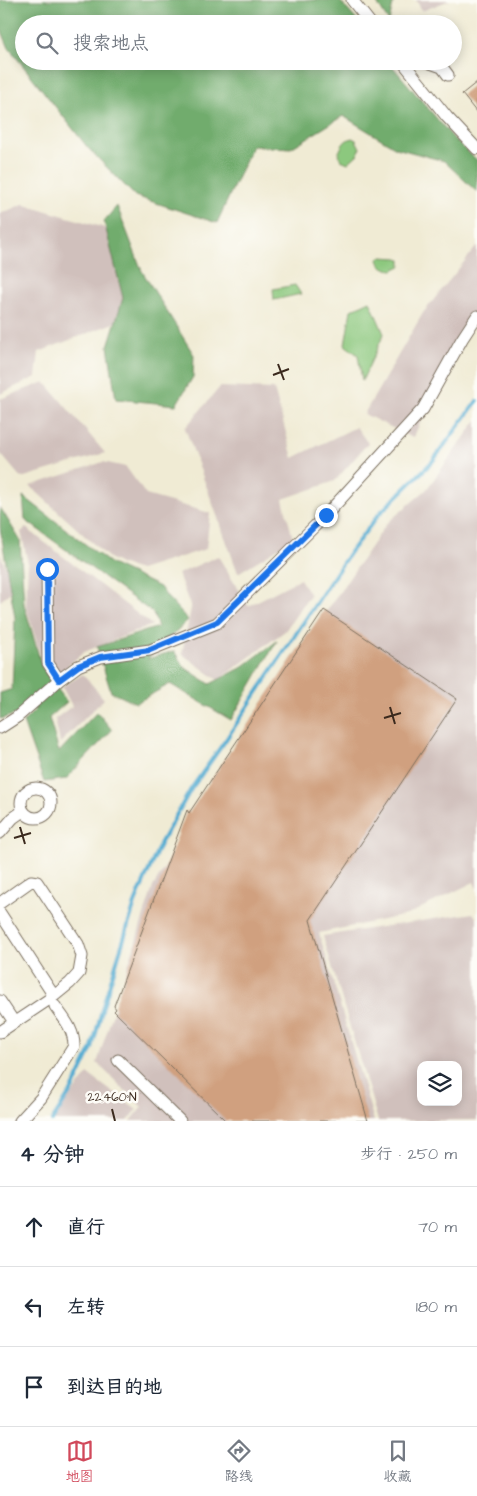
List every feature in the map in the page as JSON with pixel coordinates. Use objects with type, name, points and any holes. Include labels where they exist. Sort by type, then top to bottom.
[{"type":"street","points":[[352,0],[364,15]]},
{"type":"street","points":[[409,70],[447,117],[477,149]]},
{"type":"street","points":[[444,70],[448,75]]},
{"type":"street","points":[[0,728],[17,717],[78,666],[100,657],[150,650],[217,622],[326,515],[422,409],[477,316]]},
{"type":"street","points":[[47,569],[48,663],[59,680]]},
{"type":"street","points":[[0,833],[13,818],[23,811]]},
{"type":"street","points":[[0,1032],[14,1022],[54,1001],[79,973],[82,956],[78,944],[37,882],[31,881],[1,899]]},
{"type":"street","points":[[0,913],[72,1031],[74,1039],[74,1046],[41,1098],[20,1121]]},
{"type":"street","points":[[0,1001],[14,1022]]},
{"type":"street","points":[[118,1060],[180,1121]]},
{"type":"shaded area","points":[[416,0],[450,0],[422,11]]},
{"type":"shaded area","points":[[23,204],[119,232],[129,317],[39,352],[36,377],[0,394],[0,214]]},
{"type":"shaded area","points":[[477,246],[477,307],[413,438],[364,414],[423,313]]},
{"type":"shaded area","points":[[45,382],[105,453],[21,478],[0,453],[0,399]]},
{"type":"shaded area","points":[[220,387],[274,389],[293,458],[356,427],[368,443],[335,481],[283,499],[293,539],[238,573],[185,428]]},
{"type":"shaded area","points":[[477,420],[477,889],[474,882],[407,915],[319,933],[374,1121],[131,1121],[142,1107],[97,1063],[153,887],[245,730],[387,523],[426,490]]},
{"type":"shaded area","points":[[103,462],[126,467],[146,495],[210,513],[206,549],[140,570],[120,564],[109,558],[30,486]]},
{"type":"shaded area","points":[[26,528],[152,625],[84,652],[53,678],[42,661],[26,606],[28,563],[21,532]]},
{"type":"shaded area","points":[[0,554],[15,588],[0,601]]},
{"type":"shaded area","points":[[218,556],[248,606],[300,579],[310,595],[285,631],[218,680],[182,654],[191,608],[178,574]]},
{"type":"shaded area","points":[[83,674],[104,699],[60,743],[55,719],[72,706],[62,687]]},
{"type":"shaded area","points":[[473,913],[477,919],[477,1120],[378,1121],[323,936]]},
{"type":"shaded area","points":[[88,1074],[137,1110],[128,1121],[50,1121]]},
{"type":"green space","points":[[0,0],[339,0],[352,15],[15,15],[15,56],[9,48],[0,27]]},
{"type":"green space","points":[[375,0],[394,0],[391,15],[385,15]]},
{"type":"green space","points":[[26,70],[396,70],[455,140],[477,160],[477,192],[444,161],[396,148],[343,116],[291,148],[252,146],[217,223],[135,196],[88,148]]},
{"type":"green space","points":[[352,138],[356,140],[360,148],[358,154],[348,163],[341,160],[338,154],[344,143]]},
{"type":"green space","points":[[117,206],[142,271],[194,355],[193,377],[176,405],[116,399],[108,346],[123,298],[104,221]]},
{"type":"green space","points":[[378,258],[398,258],[401,260],[401,266],[393,270],[385,268],[378,261]]},
{"type":"green space","points":[[295,285],[301,294],[274,300],[273,289]]},
{"type":"green space","points":[[370,301],[384,334],[362,381],[358,355],[345,345],[351,310]]},
{"type":"green space","points":[[23,496],[111,564],[160,587],[188,620],[147,659],[174,651],[184,667],[210,684],[241,668],[277,641],[231,720],[170,684],[136,703],[111,692],[97,647],[158,627],[153,613],[25,520]]},
{"type":"green space","points":[[0,507],[20,540],[24,604],[42,667],[67,702],[49,718],[59,752],[97,712],[112,730],[66,779],[44,782],[23,722],[37,708],[0,719],[0,693],[12,689],[15,618],[0,527]]},
{"type":"building","points":[[477,82],[477,113],[462,94]]},
{"type":"building","points":[[324,610],[457,699],[310,920],[368,1121],[226,1121],[114,1011],[116,1009],[114,1006],[187,810],[189,813]]},
{"type":"waterway","points":[[52,1121],[73,1088],[92,1048],[135,903],[160,844],[191,789],[350,552],[379,514],[432,462],[477,401]]},
{"type":"route","points":[[47,569],[48,663],[59,680],[78,666],[100,657],[150,650],[171,643],[217,622],[326,515]]}]
